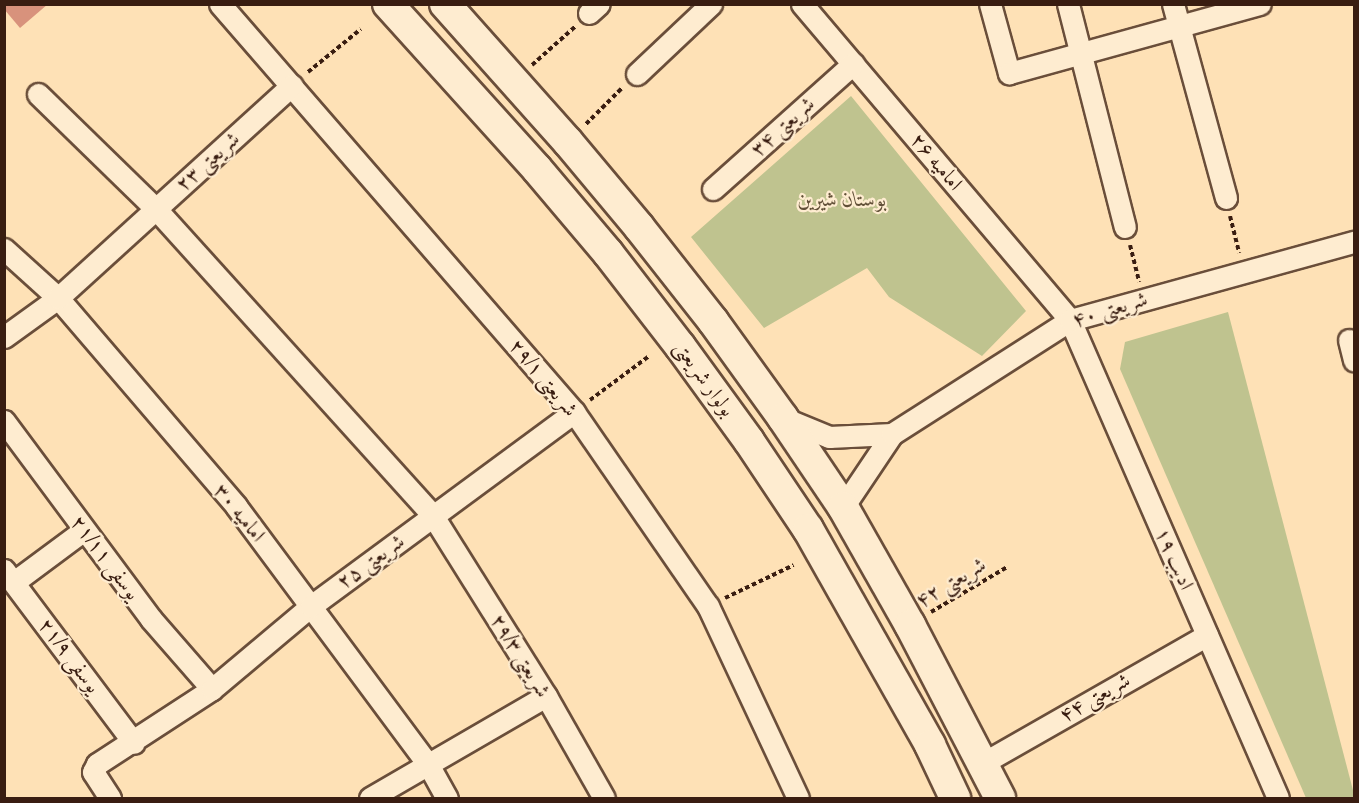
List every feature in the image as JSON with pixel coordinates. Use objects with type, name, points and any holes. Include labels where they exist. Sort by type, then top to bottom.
[{"type":"main road","name":"بولوار شریعتی","points":[[388,4],[530,160],[608,253],[749,441],[808,529],[930,745],[955,798]]},
{"type":"main road","name":"بولوار شریعتی","points":[[445,4],[568,142],[713,321],[783,418],[843,507],[910,625],[1000,798]]},
{"type":"street","name":"شریعتی ۲۹/۱","points":[[220,4],[574,412],[708,606],[798,798]]},
{"type":"street","points":[[637,74],[711,4]]},
{"type":"street","name":"امامیه ۲۶","points":[[802,4],[1070,320]]},
{"type":"street","points":[[990,4],[1009,73],[1260,4]]},
{"type":"street","points":[[1068,4],[1125,227]]},
{"type":"street","points":[[1173,4],[1226,198]]},
{"type":"street","name":"شریعتی ۳۴","points":[[713,189],[853,64]]},
{"type":"street","name":"شریعتی ۲۳","points":[[4,337],[58,298],[292,85]]},
{"type":"street","name":"شریعتی ۲۹/۳","points":[[38,94],[156,208],[433,516],[546,696],[604,798]]},
{"type":"street","name":"شریعتی ۴۰","points":[[843,507],[892,434],[1070,320],[1354,242]]},
{"type":"street","name":"امامیه ۳۰","points":[[4,249],[58,298],[236,506],[429,766],[447,798]]},
{"type":"street","name":"ادیب ۱۹","points":[[1070,320],[1278,798]]},
{"type":"street","name":"شریعتی ۲۵","points":[[110,798],[93,772],[94,767],[134,743],[212,689],[311,606],[574,412]]},
{"type":"street","name":"شریعتی ۴۰","points":[[783,418],[829,437],[892,434]]},
{"type":"street","name":"یوسفی ۲۱/۱۱","points":[[4,421],[151,619],[212,689]]},
{"type":"street","points":[[9,576],[84,530]]},
{"type":"street","name":"یوسفی ۲۱/۹","points":[[9,576],[134,743]]},
{"type":"street","name":"شریعتی ۴۴","points":[[983,763],[1207,635]]},
{"type":"street","points":[[370,798],[429,766],[546,696]]},
{"type":"path","points":[[514,81],[594,9]]},
{"type":"path","points":[[292,85],[361,29]]},
{"type":"path","points":[[568,142],[637,74]]},
{"type":"path","points":[[1226,198],[1243,273]]},
{"type":"path","points":[[1125,227],[1144,300]]},
{"type":"path","points":[[574,412],[649,356]]},
{"type":"path","points":[[708,606],[794,565]]},
{"type":"path","name":"شریعتی ۴۲","points":[[910,625],[1007,567]]},
{"type":"green space","name":"بوستان شیرین","points":[[851,96],[1026,311],[982,356],[889,297],[867,268],[764,328],[691,237]]},
{"type":"green space","points":[[1228,312],[1354,798],[1306,798],[1120,369],[1125,342]]},
{"type":"building","points":[[4,4],[48,4],[20,28],[4,9]]}]
